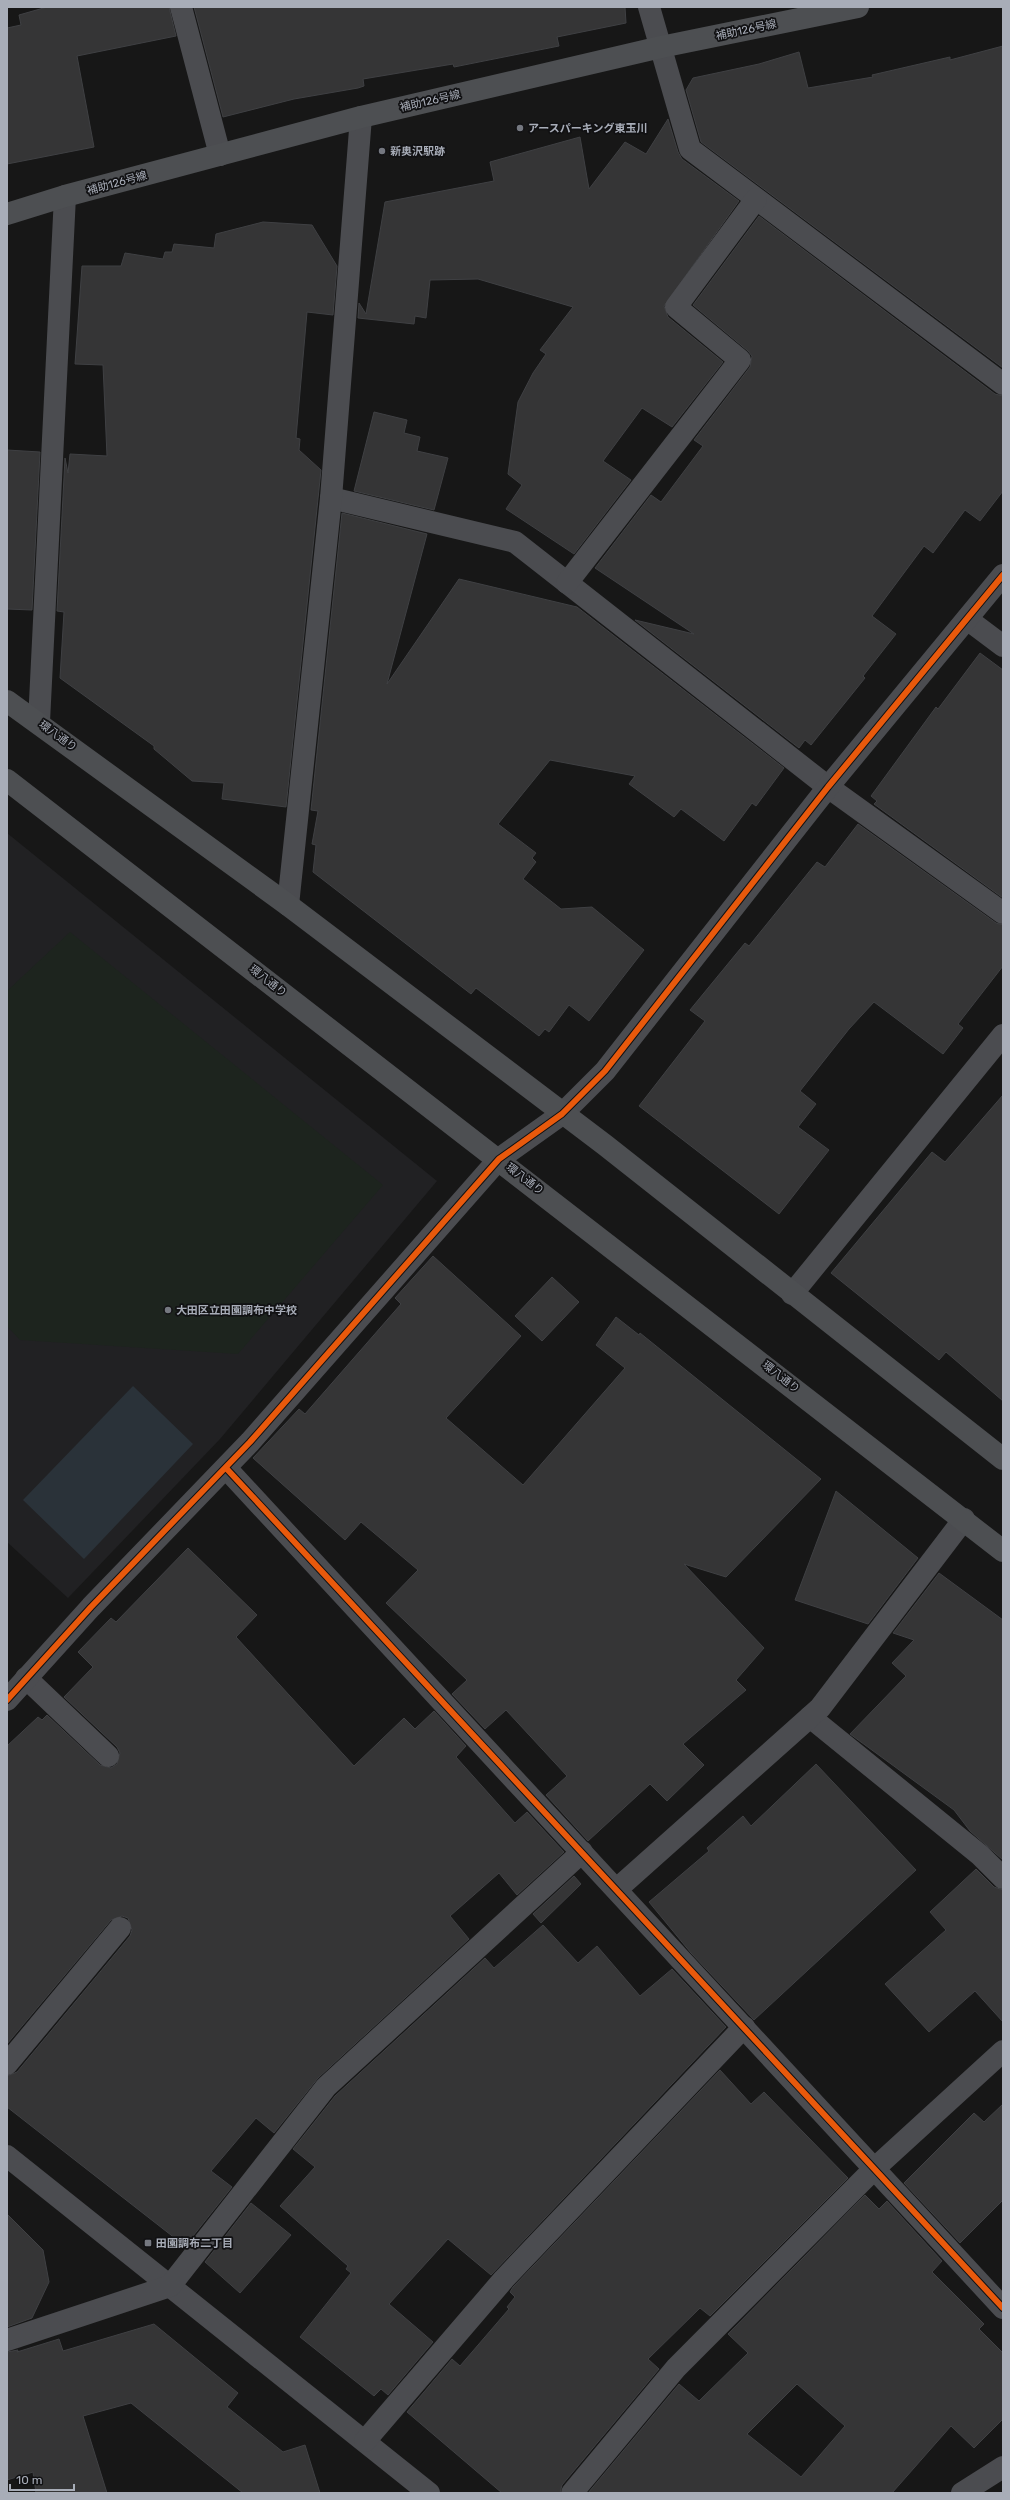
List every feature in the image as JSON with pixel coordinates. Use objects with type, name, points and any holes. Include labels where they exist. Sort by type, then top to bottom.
[{"type":"main road","name":"補助126号線","points":[[7,214],[66,196],[362,117],[661,47],[858,7]]},
{"type":"main road","name":"環八通り","points":[[7,701],[39,722],[288,905],[562,1114],[605,1145],[1003,1459]]},
{"type":"main road","name":"環八通り","points":[[7,780],[499,1159],[964,1519],[1003,1551]]},
{"type":"street","points":[[181,7],[220,155]]},
{"type":"street","points":[[650,7],[690,149],[1003,384]]},
{"type":"street","points":[[288,905],[331,498],[362,117]]},
{"type":"street","points":[[39,722],[66,196]]},
{"type":"street","points":[[567,583],[740,360],[676,307],[756,199]]},
{"type":"street","points":[[331,498],[515,542],[828,788],[1003,913]]},
{"type":"street","points":[[7,1700],[91,1607],[226,1468],[323,1362],[499,1159],[562,1114],[605,1071],[828,788],[1003,575]]},
{"type":"street","points":[[967,619],[1003,646]]},
{"type":"street","points":[[792,1294],[1003,1035]]},
{"type":"street","points":[[226,1468],[1003,2308]]},
{"type":"street","points":[[617,1889],[820,1708],[964,1519]]},
{"type":"street","points":[[26,1678],[108,1756]]},
{"type":"street","points":[[810,1717],[980,1855],[1003,1878]]},
{"type":"street","points":[[7,2340],[170,2286],[326,2087],[582,1852]]},
{"type":"street","points":[[7,2064],[120,1928]]},
{"type":"street","points":[[365,2441],[504,2279],[744,2027]]},
{"type":"street","points":[[572,2493],[676,2368],[875,2168],[1003,2051]]},
{"type":"street","points":[[7,2156],[429,2493]]},
{"type":"street","points":[[962,2493],[1003,2467]]},
{"type":"shaded area","name":"大田区立田園調布中学校","points":[[7,833],[437,1181],[220,1439],[68,1598],[7,1542]]},
{"type":"shaded area","points":[[70,932],[383,1185],[238,1354],[20,1340],[7,1326],[7,991]]},
{"type":"shaded area","points":[[133,1386],[193,1444],[84,1559],[23,1500]]},
{"type":"building","points":[[47,7],[169,7],[176,36],[77,56],[94,147],[7,164],[7,28],[21,25],[19,15]]},
{"type":"building","points":[[194,7],[625,7],[626,23],[557,37],[559,46],[454,67],[453,64],[363,79],[364,86],[358,88],[294,99],[223,117]]},
{"type":"building","points":[[1003,46],[1003,368],[701,142],[686,90],[693,78],[759,64],[799,52],[808,88],[873,77],[872,75],[950,57],[950,60]]},
{"type":"building","points":[[668,119],[678,152],[682,159],[739,201],[664,306],[668,317],[723,362],[672,427],[642,408],[603,461],[631,480],[574,554],[506,509],[522,485],[508,474],[518,402],[533,373],[546,354],[540,350],[573,307],[478,279],[430,280],[426,318],[415,316],[414,324],[358,318],[359,303],[366,314],[385,202],[494,181],[490,162],[580,137],[589,189],[625,142],[646,154]]},
{"type":"building","points":[[759,216],[995,394],[1003,396],[1003,491],[980,521],[965,510],[933,553],[924,546],[872,616],[896,634],[863,676],[865,678],[811,745],[805,740],[799,748],[635,620],[694,634],[595,568],[651,495],[661,502],[703,446],[694,440],[750,367],[752,356],[748,351],[693,305]]},
{"type":"building","points":[[263,222],[312,225],[337,266],[333,315],[307,312],[296,438],[300,439],[299,450],[321,470],[286,807],[222,799],[224,783],[192,781],[154,749],[154,746],[60,678],[64,612],[57,611],[65,458],[68,473],[70,454],[107,456],[103,365],[75,364],[82,266],[121,266],[125,253],[163,259],[165,252],[172,252],[174,244],[214,248],[216,234]]},
{"type":"building","points":[[374,412],[407,420],[404,433],[420,437],[417,451],[448,458],[434,510],[354,491]]},
{"type":"building","points":[[7,450],[40,452],[32,610],[7,609]]},
{"type":"building","points":[[342,513],[427,534],[387,684],[459,579],[577,607],[784,768],[756,806],[752,803],[724,841],[681,809],[674,817],[629,784],[635,776],[550,760],[498,824],[536,853],[532,858],[536,862],[523,879],[561,909],[592,907],[644,950],[589,1021],[569,1005],[549,1032],[545,1029],[539,1036],[476,988],[471,994],[313,872],[316,845],[312,844],[318,811],[311,810]]},
{"type":"building","points":[[980,653],[1003,670],[1003,898],[874,804],[877,801],[871,796],[936,707],[938,709]]},
{"type":"building","points":[[858,824],[996,923],[1003,925],[1003,966],[958,1024],[963,1028],[943,1054],[874,1002],[849,1029],[800,1091],[816,1104],[798,1127],[829,1150],[779,1214],[639,1106],[705,1021],[690,1010],[745,943],[749,946],[817,862],[825,867]]},
{"type":"building","points":[[1003,1095],[1003,1401],[946,1352],[939,1360],[831,1273],[932,1152],[945,1162]]},
{"type":"building","points":[[433,1256],[521,1336],[446,1418],[523,1485],[625,1368],[596,1345],[616,1317],[639,1335],[640,1333],[821,1479],[726,1577],[684,1564],[764,1648],[736,1680],[746,1690],[683,1744],[704,1765],[667,1801],[650,1784],[588,1841],[546,1795],[567,1776],[506,1710],[485,1729],[452,1694],[467,1680],[386,1603],[418,1570],[361,1522],[345,1540],[253,1458],[299,1409],[305,1414],[401,1304],[395,1298]]},
{"type":"building","points":[[552,1277],[579,1302],[542,1341],[515,1316]]},
{"type":"building","points":[[836,1491],[918,1558],[868,1624],[795,1600]]},
{"type":"building","points":[[188,1548],[257,1615],[236,1637],[354,1766],[404,1718],[415,1729],[434,1711],[466,1746],[456,1757],[515,1823],[527,1812],[564,1852],[517,1895],[499,1873],[450,1916],[469,1939],[318,2078],[274,2133],[256,2118],[211,2171],[232,2187],[185,2246],[7,2107],[7,2076],[17,2072],[130,1936],[132,1930],[128,1918],[122,1916],[111,1920],[7,2044],[7,1746],[38,1717],[42,1720],[47,1715],[100,1765],[111,1768],[117,1764],[120,1753],[117,1747],[64,1697],[93,1667],[78,1652],[111,1618],[116,1622]]},
{"type":"building","points":[[939,1573],[1003,1620],[1003,1860],[970,1831],[954,1810],[850,1734],[906,1676],[892,1663],[914,1640],[893,1633]]},
{"type":"building","points":[[816,1764],[916,1870],[754,2020],[691,1953],[649,1902],[709,1851],[707,1848],[743,1816],[751,1826]]},
{"type":"building","points":[[976,1869],[994,1887],[1003,1890],[1003,2022],[975,1991],[929,2032],[885,1984],[946,1930],[930,1912]]},
{"type":"building","points":[[574,1876],[581,1884],[541,1923],[533,1914]]},
{"type":"building","points":[[543,1925],[578,1963],[597,1946],[640,1996],[672,1969],[726,2027],[491,2275],[448,2239],[389,2304],[433,2342],[388,2395],[381,2389],[374,2396],[300,2337],[351,2273],[346,2269],[348,2266],[280,2206],[315,2167],[293,2149],[335,2096],[485,1958],[494,1968]]},
{"type":"building","points":[[720,2070],[751,2104],[764,2092],[848,2178],[710,2316],[700,2308],[648,2359],[659,2369],[562,2485],[560,2493],[502,2493],[407,2412],[452,2359],[460,2366],[509,2309],[507,2307],[515,2297],[510,2292],[513,2287]]},
{"type":"building","points":[[1003,2104],[1003,2200],[960,2243],[904,2183],[974,2113],[984,2122]]},
{"type":"building","points":[[865,2195],[879,2209],[887,2201],[942,2261],[932,2272],[984,2324],[979,2329],[1003,2353],[1003,2419],[974,2448],[951,2426],[892,2493],[588,2493],[679,2384],[699,2401],[748,2353],[728,2334]],"holes":[[[797,2384],[845,2426],[801,2477],[747,2434]]]},
{"type":"building","points":[[251,2203],[291,2235],[240,2293],[205,2262]]},
{"type":"building","points":[[7,2214],[43,2250],[49,2282],[32,2318],[7,2327]]},
{"type":"building","points":[[154,2324],[238,2393],[227,2407],[283,2452],[305,2445],[320,2493],[243,2493],[131,2403],[83,2416],[107,2493],[36,2493],[33,2472],[7,2480],[7,2352],[18,2350],[17,2352],[59,2339],[63,2351]]},
{"type":"cycle path","points":[[7,1700],[91,1607],[250,1442],[499,1159],[562,1114],[605,1071],[828,787],[1003,575]]},
{"type":"cycle path","points":[[226,1468],[1003,2308]]},
{"type":"place","name":"アースパーキング東玉川","points":[[520,128]]},
{"type":"place","name":"新奥沢駅跡","points":[[382,151]]},
{"type":"place","name":"大田区立田園調布中学校","points":[[168,1310]]},
{"type":"place","name":"田園調布二丁目","points":[[148,2243]]}]
